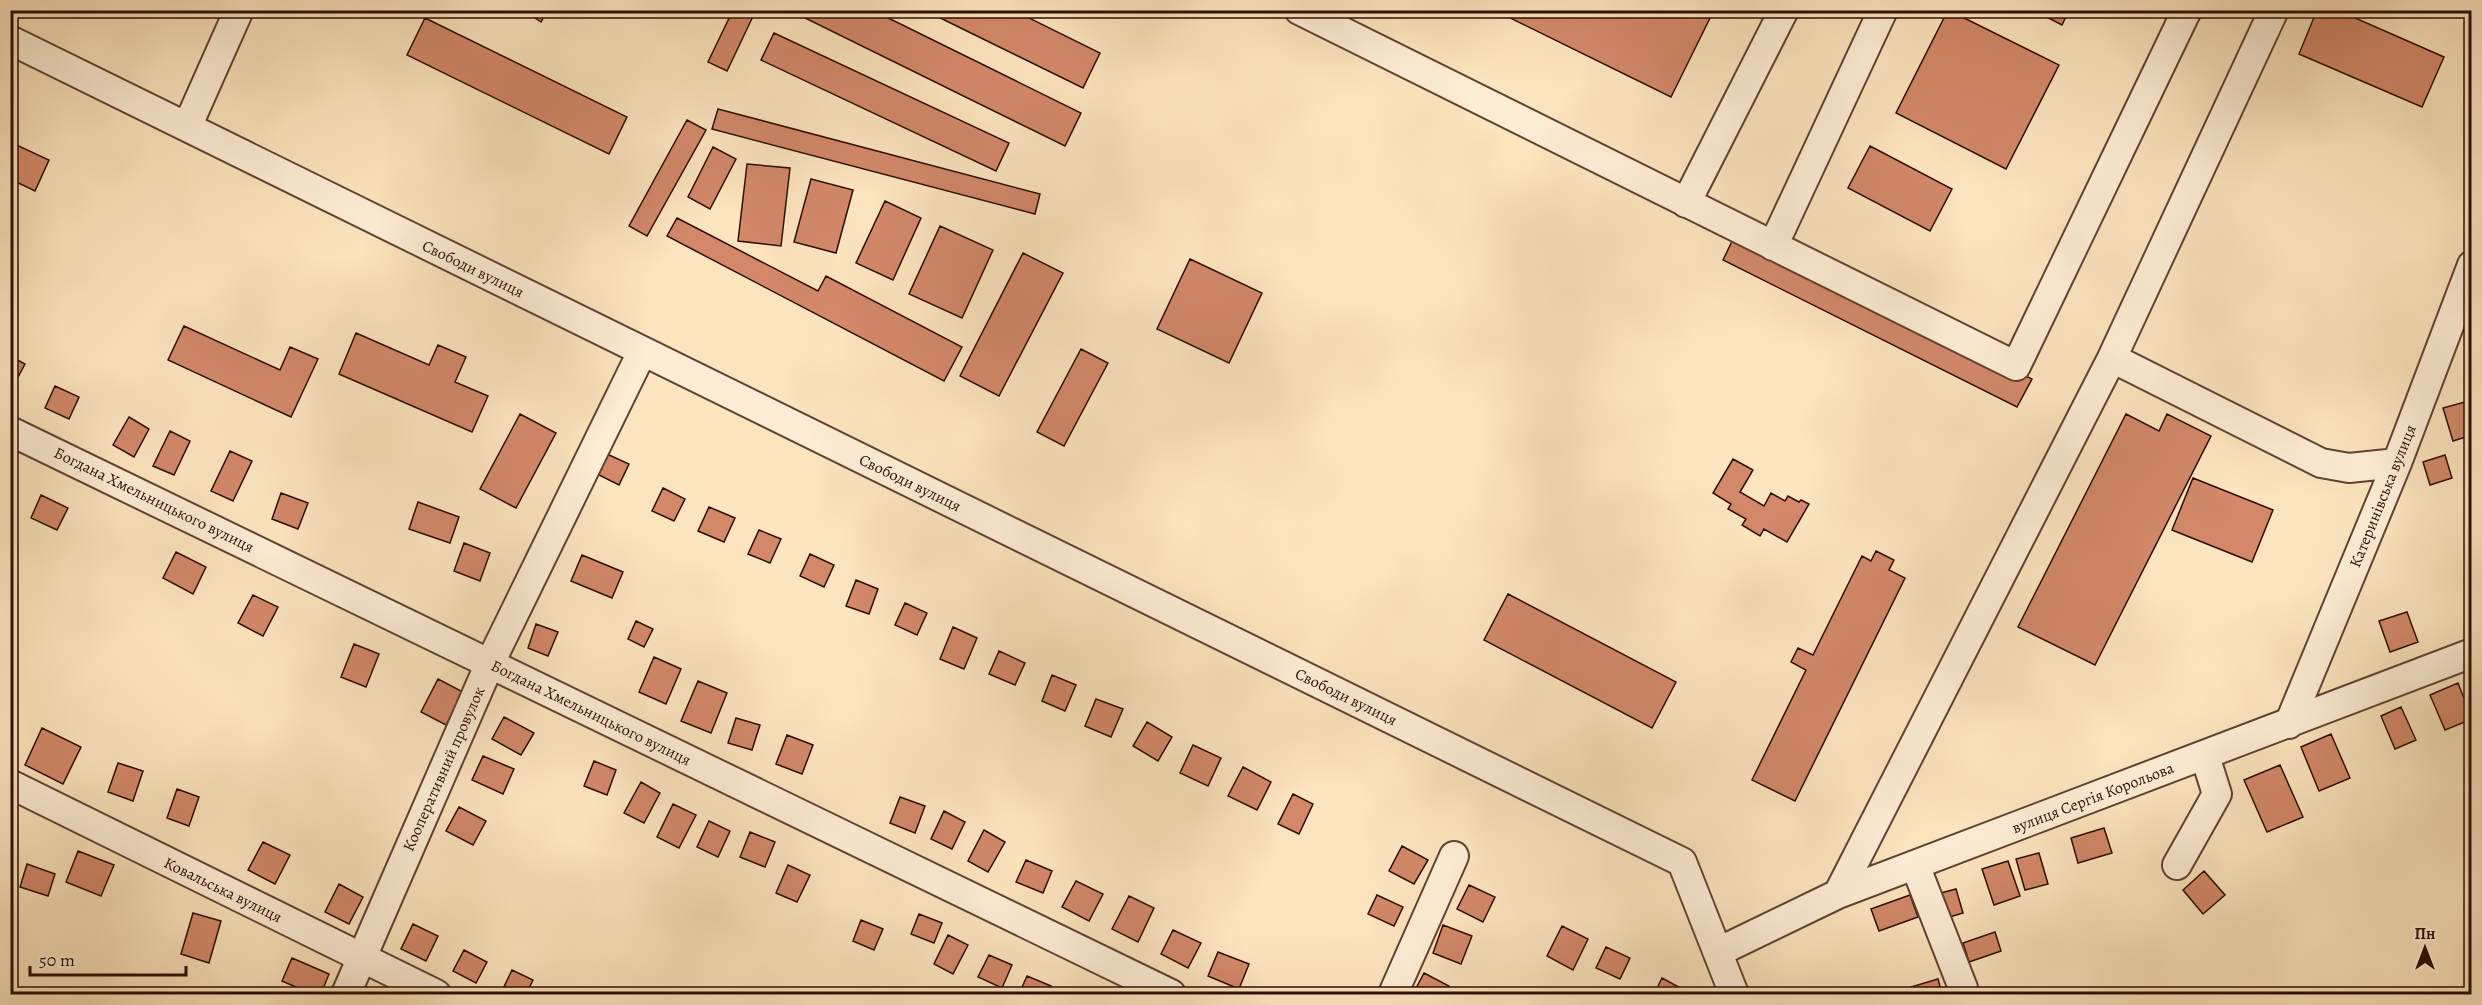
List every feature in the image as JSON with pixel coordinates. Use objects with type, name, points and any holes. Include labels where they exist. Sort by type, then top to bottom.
[{"type":"street","points":[[187,127],[239,10]]},
{"type":"street","points":[[1299,10],[2016,366],[2187,10]]},
{"type":"street","points":[[1686,203],[1784,10]]},
{"type":"street","points":[[1773,246],[1883,10]]},
{"type":"street","points":[[1838,894],[2112,358],[2274,10]]},
{"type":"street","name":"Свободи вулиця","points":[[10,40],[1682,862],[1734,994]]},
{"type":"street","name":"Катеринівська вулиця","points":[[2289,724],[2397,463],[2472,265]]},
{"type":"street","name":"Кооперативний провулок","points":[[346,994],[490,663],[642,352]]},
{"type":"street","points":[[2112,358],[2321,463],[2349,468],[2397,463]]},
{"type":"street","name":"Богдана Хмельницького вулиця","points":[[10,431],[1171,994]]},
{"type":"street","name":"вулиця Сергія Корольова","points":[[1718,952],[1838,894],[2472,653]]},
{"type":"street","points":[[2177,865],[2217,794],[2205,756]]},
{"type":"street","name":"Ковальська вулиця","points":[[10,784],[436,994]]},
{"type":"street","points":[[1393,994],[1454,856]]},
{"type":"street","points":[[1915,865],[1963,988]]},
{"type":"building","points":[[523,10],[548,10],[541,22]]},
{"type":"building","points":[[733,10],[756,10],[727,71],[708,62]]},
{"type":"building","points":[[872,10],[1081,113],[1065,146],[791,11]]},
{"type":"building","points":[[924,10],[1013,10],[1100,53],[1083,88]]},
{"type":"building","points":[[1494,10],[1714,10],[1671,97]]},
{"type":"building","points":[[1948,10],[2059,65],[2006,169],[1896,113]]},
{"type":"building","points":[[2033,10],[2069,10],[2062,25]]},
{"type":"building","points":[[2317,10],[2337,10],[2444,57],[2422,107],[2299,54]]},
{"type":"building","points":[[425,18],[627,117],[609,154],[407,55]]},
{"type":"building","points":[[774,33],[1009,143],[996,171],[761,60]]},
{"type":"building","points":[[718,109],[1040,194],[1035,214],[712,129]]},
{"type":"building","points":[[687,120],[706,130],[647,236],[629,226]]},
{"type":"building","points":[[10,142],[49,160],[35,191],[10,179]]},
{"type":"building","points":[[1870,146],[1952,189],[1930,231],[1848,188]]},
{"type":"building","points":[[713,147],[736,159],[710,209],[688,197]]},
{"type":"building","points":[[747,164],[790,168],[781,246],[738,241]]},
{"type":"building","points":[[811,179],[853,190],[836,253],[794,242]]},
{"type":"building","points":[[885,201],[921,218],[893,280],[856,263]]},
{"type":"building","points":[[677,218],[818,291],[826,276],[962,347],[944,381],[667,236]]},
{"type":"building","points":[[940,226],[993,250],[962,318],[909,294]]},
{"type":"building","points":[[1737,231],[2032,379],[2017,407],[1723,260]]},
{"type":"building","points":[[1023,253],[1063,273],[999,396],[960,376]]},
{"type":"building","points":[[1190,259],[1262,293],[1229,363],[1157,329]]},
{"type":"building","points":[[184,326],[280,370],[290,347],[318,359],[291,417],[168,360]]},
{"type":"building","points":[[356,333],[429,365],[438,345],[466,357],[455,382],[488,396],[472,432],[339,374]]},
{"type":"building","points":[[1081,349],[1108,363],[1064,446],[1037,432]]},
{"type":"building","points":[[10,356],[25,364],[10,392]]},
{"type":"building","points":[[55,386],[79,397],[69,419],[45,408]]},
{"type":"building","points":[[2472,400],[2472,435],[2453,441],[2443,408]]},
{"type":"building","points":[[520,414],[556,433],[516,508],[480,489]]},
{"type":"building","points":[[2126,414],[2159,431],[2167,414],[2211,436],[2095,665],[2018,627]]},
{"type":"building","points":[[129,417],[149,429],[134,457],[113,445]]},
{"type":"building","points":[[170,431],[190,441],[174,475],[153,466]]},
{"type":"building","points":[[230,451],[252,461],[233,501],[211,491]]},
{"type":"building","points":[[607,454],[629,464],[619,485],[597,474]]},
{"type":"building","points":[[2445,455],[2452,478],[2430,485],[2423,462]]},
{"type":"building","points":[[1733,459],[1753,470],[1740,492],[1764,506],[1771,493],[1785,501],[1788,496],[1809,504],[1787,542],[1764,529],[1760,536],[1742,525],[1746,519],[1728,509],[1731,504],[1713,493]]},
{"type":"building","points":[[2193,478],[2273,510],[2252,562],[2172,530]]},
{"type":"building","points":[[663,488],[685,499],[674,521],[652,511]]},
{"type":"building","points":[[281,493],[308,503],[298,529],[272,519]]},
{"type":"building","points":[[41,495],[68,508],[57,530],[31,518]]},
{"type":"building","points":[[418,502],[459,517],[450,543],[409,529]]},
{"type":"building","points":[[709,507],[735,518],[724,542],[698,531]]},
{"type":"building","points":[[759,530],[781,539],[770,563],[748,554]]},
{"type":"building","points":[[464,543],[490,553],[480,581],[454,571]]},
{"type":"building","points":[[1876,551],[1894,560],[1889,570],[1905,578],[1795,801],[1752,780],[1806,670],[1791,662],[1798,648],[1813,655],[1862,556],[1871,561]]},
{"type":"building","points":[[176,552],[206,567],[193,594],[163,578]]},
{"type":"building","points":[[810,554],[834,565],[824,587],[800,576]]},
{"type":"building","points":[[582,555],[623,572],[612,598],[571,581]]},
{"type":"building","points":[[856,580],[878,589],[869,614],[846,606]]},
{"type":"building","points":[[1508,594],[1676,682],[1652,728],[1484,640]]},
{"type":"building","points":[[253,595],[278,607],[263,636],[238,623]]},
{"type":"building","points":[[905,603],[927,613],[917,635],[895,625]]},
{"type":"building","points":[[2407,612],[2418,642],[2390,652],[2379,621]]},
{"type":"building","points":[[636,621],[653,629],[644,647],[628,639]]},
{"type":"building","points":[[536,624],[558,632],[548,656],[528,648]]},
{"type":"building","points":[[953,627],[977,638],[964,669],[940,659]]},
{"type":"building","points":[[354,644],[379,654],[366,687],[341,677]]},
{"type":"building","points":[[999,651],[1025,663],[1015,685],[989,674]]},
{"type":"building","points":[[654,657],[681,669],[666,704],[639,692]]},
{"type":"building","points":[[1052,675],[1076,685],[1065,711],[1042,701]]},
{"type":"building","points":[[438,679],[463,692],[446,725],[421,712]]},
{"type":"building","points":[[698,681],[727,693],[711,733],[681,721]]},
{"type":"building","points":[[2458,683],[2472,719],[2445,730],[2430,695]]},
{"type":"building","points":[[1096,699],[1123,709],[1111,737],[1085,726]]},
{"type":"building","points":[[2401,707],[2416,740],[2395,749],[2381,716]]},
{"type":"building","points":[[504,717],[534,733],[521,755],[492,739]]},
{"type":"building","points":[[736,718],[760,725],[752,750],[728,743]]},
{"type":"building","points":[[1147,722],[1172,737],[1158,761],[1133,746]]},
{"type":"building","points":[[42,728],[81,747],[63,784],[25,765]]},
{"type":"building","points":[[2331,734],[2350,778],[2319,791],[2301,747]]},
{"type":"building","points":[[787,735],[813,745],[802,774],[776,764]]},
{"type":"building","points":[[1193,745],[1221,758],[1208,786],[1180,773]]},
{"type":"building","points":[[483,756],[514,769],[503,794],[472,780]]},
{"type":"building","points":[[594,761],[616,770],[607,795],[584,786]]},
{"type":"building","points":[[118,763],[143,771],[133,801],[108,792]]},
{"type":"building","points":[[2280,765],[2303,817],[2267,832],[2244,780]]},
{"type":"building","points":[[1243,767],[1271,782],[1257,810],[1228,796]]},
{"type":"building","points":[[641,782],[660,793],[644,823],[624,813]]},
{"type":"building","points":[[177,789],[199,797],[189,826],[167,818]]},
{"type":"building","points":[[1293,794],[1313,804],[1299,834],[1278,824]]},
{"type":"building","points":[[900,797],[925,806],[915,833],[890,823]]},
{"type":"building","points":[[673,804],[696,815],[679,848],[657,837]]},
{"type":"building","points":[[459,807],[486,821],[473,845],[446,831]]},
{"type":"building","points":[[944,811],[965,822],[952,849],[931,839]]},
{"type":"building","points":[[709,821],[730,831],[718,857],[697,847]]},
{"type":"building","points":[[2104,828],[2112,853],[2078,863],[2071,838]]},
{"type":"building","points":[[984,830],[1005,842],[988,872],[968,861]]},
{"type":"building","points":[[750,832],[775,842],[765,867],[740,857]]},
{"type":"building","points":[[263,842],[290,855],[275,884],[248,870]]},
{"type":"building","points":[[1402,846],[1428,860],[1414,884],[1389,871]]},
{"type":"building","points":[[78,851],[114,865],[101,896],[66,882]]},
{"type":"building","points":[[2039,853],[2048,884],[2025,890],[2016,859]]},
{"type":"building","points":[[1026,860],[1052,871],[1043,893],[1016,882]]},
{"type":"building","points":[[2008,861],[2020,896],[1994,905],[1982,869]]},
{"type":"building","points":[[27,864],[55,874],[48,896],[20,887]]},
{"type":"building","points":[[788,865],[810,875],[797,902],[776,893]]},
{"type":"building","points":[[2204,871],[2225,895],[2203,914],[2183,890]]},
{"type":"building","points":[[1076,881],[1103,894],[1089,921],[1062,907]]},
{"type":"building","points":[[339,884],[363,897],[349,924],[325,912]]},
{"type":"building","points":[[1469,885],[1495,897],[1483,922],[1457,909]]},
{"type":"building","points":[[1956,889],[1963,913],[1943,919],[1937,894]]},
{"type":"building","points":[[1377,895],[1403,907],[1394,926],[1368,914]]},
{"type":"building","points":[[1910,895],[1918,917],[1879,931],[1871,909]]},
{"type":"building","points":[[1129,896],[1154,908],[1138,942],[1112,929]]},
{"type":"building","points":[[193,913],[221,921],[209,963],[181,954]]},
{"type":"building","points":[[919,914],[942,923],[934,943],[911,934]]},
{"type":"building","points":[[861,920],[883,929],[874,950],[853,941]]},
{"type":"building","points":[[413,924],[438,936],[426,961],[401,949]]},
{"type":"building","points":[[1443,925],[1472,936],[1461,964],[1433,953]]},
{"type":"building","points":[[1562,926],[1588,939],[1573,970],[1547,956]]},
{"type":"building","points":[[1173,930],[1201,943],[1188,968],[1161,954]]},
{"type":"building","points":[[1995,932],[2001,951],[1969,962],[1963,943]]},
{"type":"building","points":[[948,935],[968,945],[953,974],[934,964]]},
{"type":"building","points":[[1606,947],[1630,958],[1620,979],[1596,968]]},
{"type":"building","points":[[464,950],[487,962],[476,983],[453,971]]},
{"type":"building","points":[[1218,952],[1249,964],[1239,989],[1208,976]]},
{"type":"building","points":[[989,955],[1012,965],[1002,988],[978,977]]},
{"type":"building","points":[[292,958],[329,974],[321,994],[312,994],[282,981]]},
{"type":"building","points":[[512,970],[533,980],[526,994],[501,993]]},
{"type":"building","points":[[1424,973],[1449,986],[1445,994],[1413,994]]},
{"type":"building","points":[[1027,976],[1051,986],[1047,994],[1019,994]]},
{"type":"building","points":[[1662,978],[1686,991],[1684,994],[1654,994]]},
{"type":"building","points":[[1938,979],[1942,994],[1913,994],[1911,987]]}]
